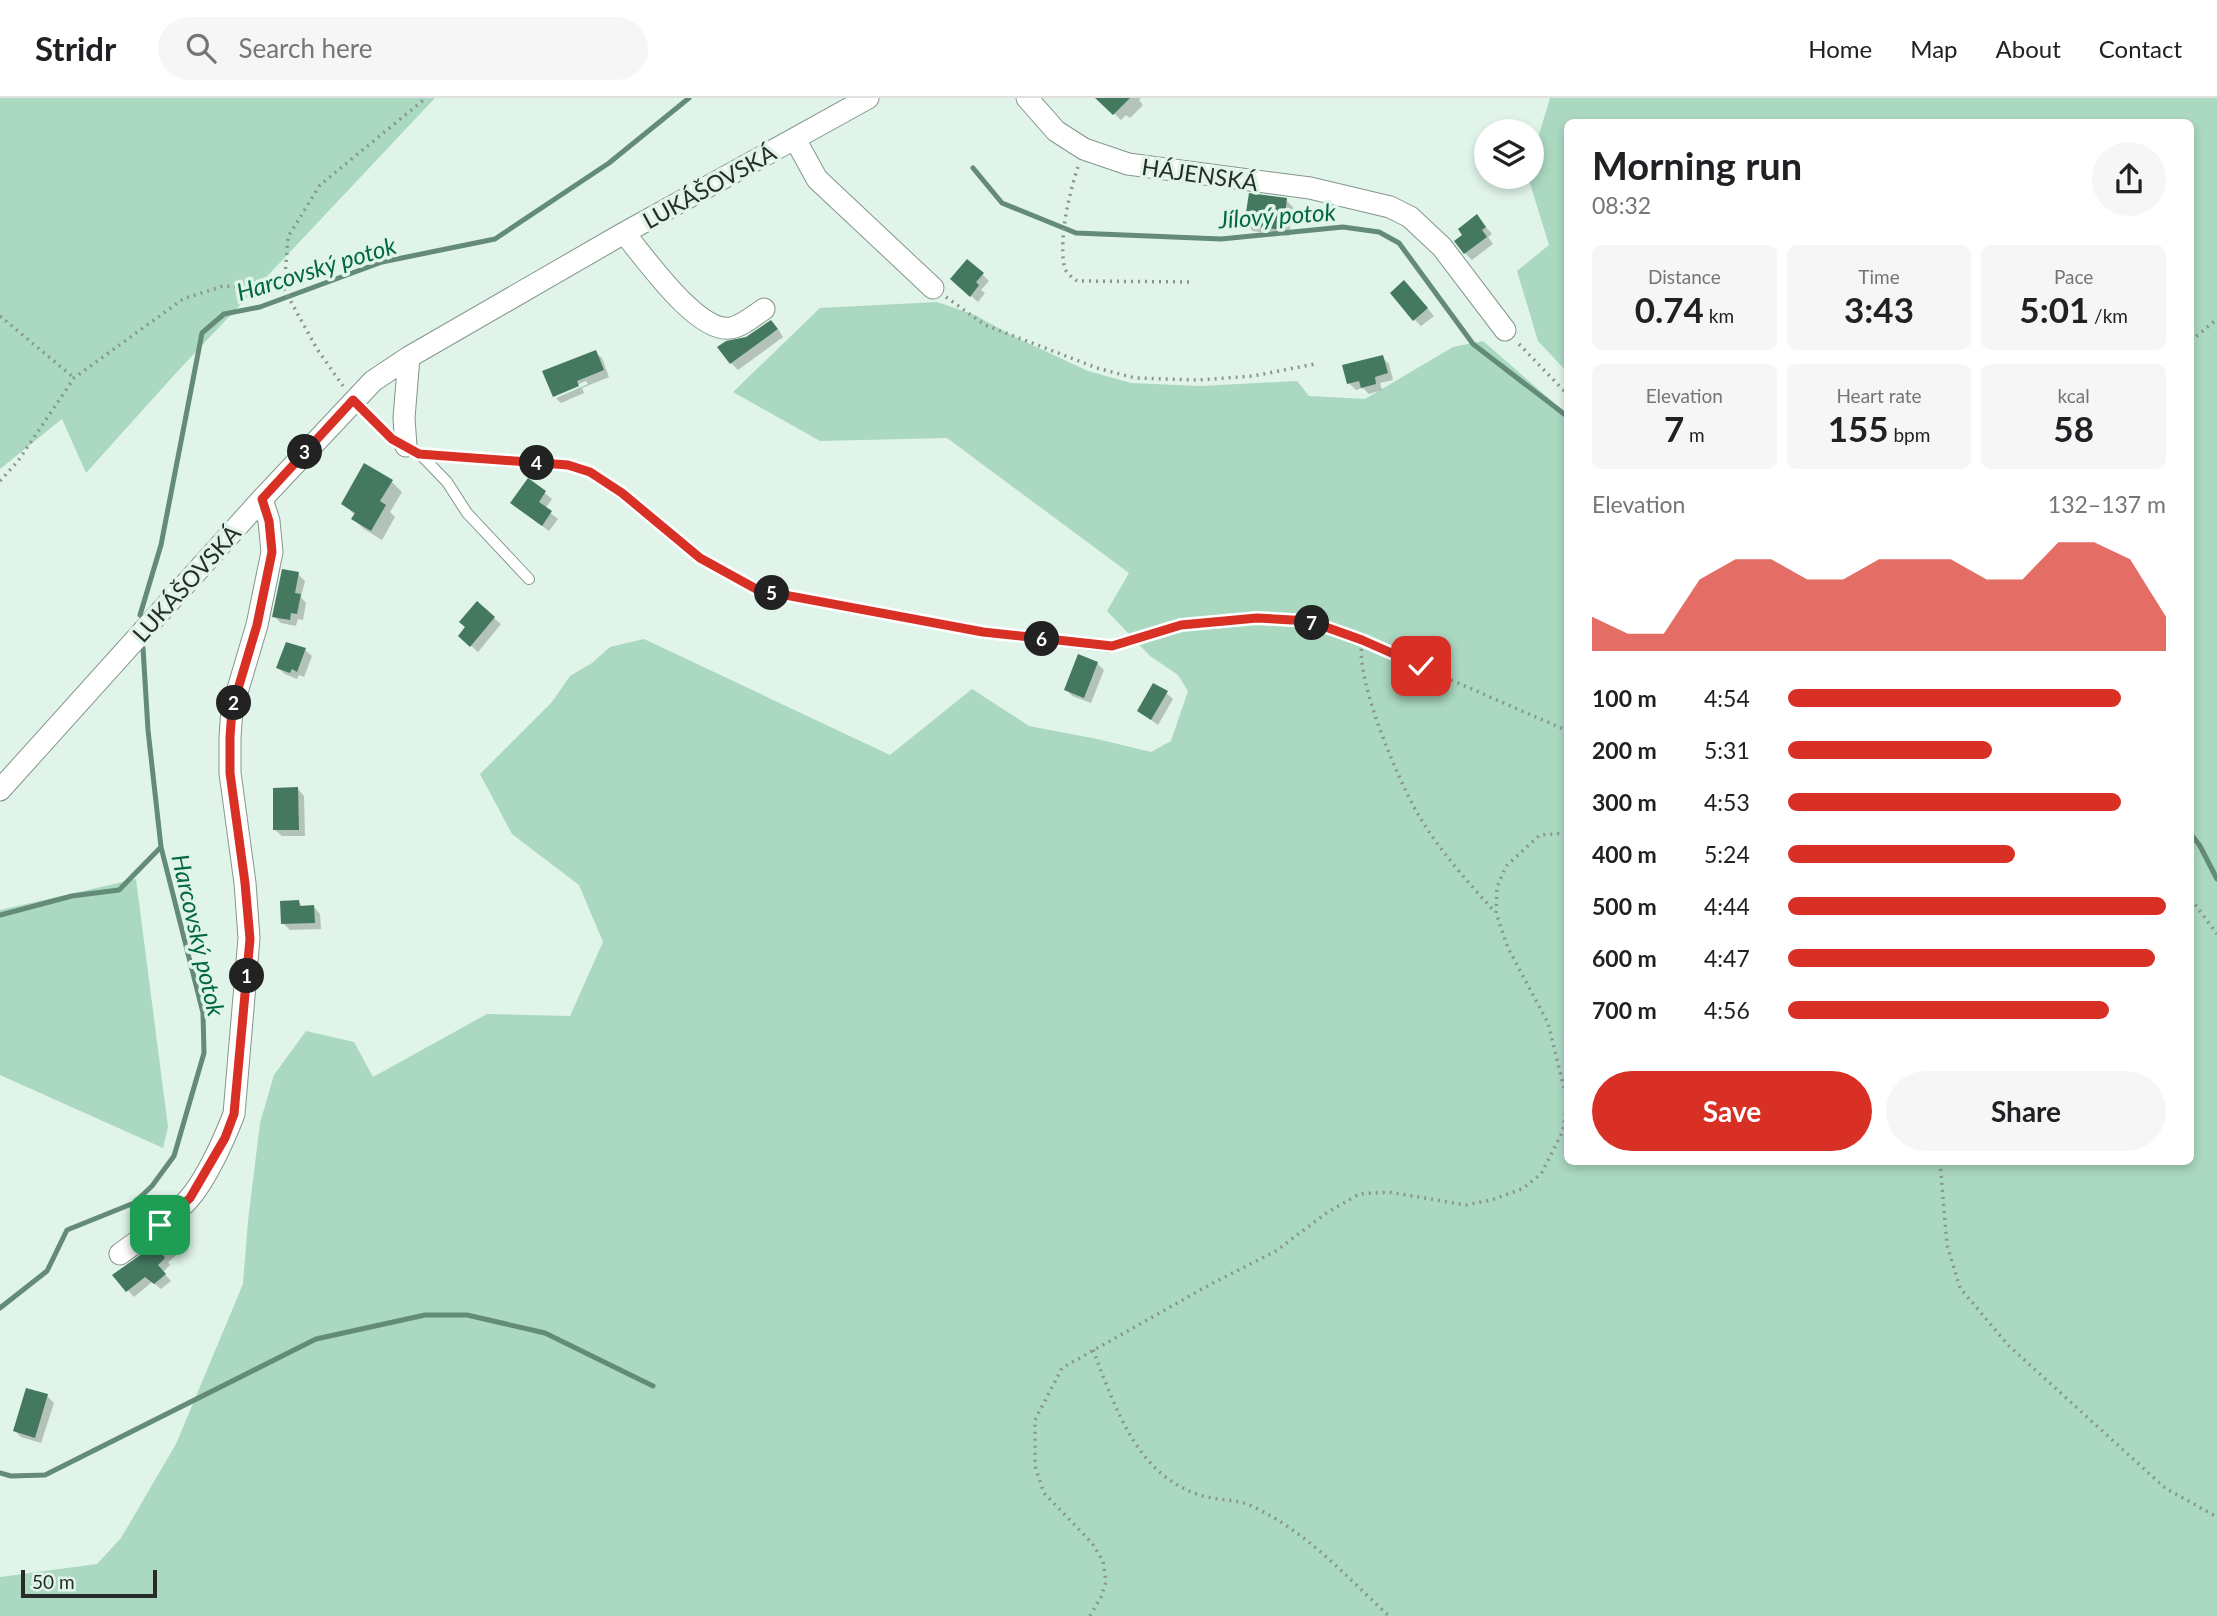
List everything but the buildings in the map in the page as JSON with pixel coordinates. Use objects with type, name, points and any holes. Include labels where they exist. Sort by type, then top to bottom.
[{"type":"street","name":"LUKÁŠOVSKÁ","points":[[0,790],[262,499],[373,381],[624,233],[868,98]]},
{"type":"street","name":"HÁJENSKÁ","points":[[1027,98],[1056,131],[1084,149],[1128,164],[1310,188],[1390,207],[1410,218],[1442,247],[1506,330]]},
{"type":"street","name":"LUKÁŠOVSKÁ","points":[[794,139],[817,179],[933,288]]},
{"type":"street","name":"LUKÁŠOVSKÁ","points":[[624,233],[671,290],[700,317],[721,327],[732,328],[764,309]]},
{"type":"street","points":[[410,357],[404,418],[413,450]]},
{"type":"street","points":[[120,1254],[160,1225],[190,1198],[220,1146],[234,1114],[250,939],[230,773],[230,737],[232,709],[257,625],[272,552],[269,521],[262,499]]},
{"type":"lane","points":[[353,400],[392,439],[413,450],[447,482],[467,513],[529,579]]},
{"type":"lane","points":[[413,450],[568,465],[590,472],[622,493],[700,558],[758,590],[983,632],[1112,646]]},
{"type":"path","points":[[353,400],[317,349],[284,289],[288,237],[320,185],[426,98]]},
{"type":"path","points":[[1084,149],[1073,181],[1065,229],[1064,267],[1069,275],[1077,281],[1194,282]]},
{"type":"path","points":[[0,481],[18,461],[74,378],[183,299],[223,286],[284,289]]},
{"type":"path","points":[[933,288],[985,325],[1097,368],[1135,378],[1198,380],[1239,377],[1315,364]]},
{"type":"path","points":[[0,317],[74,378]]},
{"type":"path","points":[[2194,338],[2217,319]]},
{"type":"path","points":[[1506,330],[1564,391]]},
{"type":"path","points":[[1112,646],[1181,625],[1257,618],[1309,621],[1362,640],[1564,729]]},
{"type":"path","points":[[1362,640],[1360,655],[1369,694],[1393,761],[1418,814],[1463,877],[1496,913]]},
{"type":"path","points":[[1564,833],[1540,835],[1506,866],[1497,887],[1496,913],[1508,948],[1548,1023],[1564,1088]]},
{"type":"path","points":[[2194,903],[2217,934]]},
{"type":"path","points":[[1090,1616],[1106,1582],[1103,1561],[1091,1543],[1044,1493],[1035,1466],[1035,1420],[1062,1368],[1211,1284],[1276,1251],[1325,1214],[1359,1194],[1389,1192],[1466,1205],[1491,1200],[1521,1189],[1541,1174],[1563,1131],[1564,1123]]},
{"type":"path","points":[[1940,1165],[1947,1245],[1960,1287],[2008,1345],[2165,1488],[2217,1517]]},
{"type":"path","points":[[1093,1350],[1120,1420],[1143,1454],[1168,1480],[1199,1495],[1247,1504],[1271,1516],[1308,1540],[1389,1616]]},
{"type":"green space","points":[[0,98],[435,98],[176,373],[86,473],[62,419],[0,469]]},
{"type":"green space","points":[[1550,98],[2217,98],[2217,1616],[0,1616],[0,1577],[97,1564],[121,1538],[176,1444],[243,1284],[260,1123],[274,1075],[306,1031],[354,1042],[373,1077],[487,1014],[570,1016],[603,942],[579,885],[512,834],[480,774],[552,702],[570,676],[592,663],[610,647],[644,639],[890,755],[972,689],[1029,726],[1151,752],[1171,741],[1188,691],[1178,675],[1150,656],[1107,611],[1129,573],[947,438],[820,441],[733,392],[820,308],[937,302],[975,315],[1088,371],[1131,383],[1200,386],[1297,381],[1309,396],[1365,399],[1453,347],[1483,341],[1564,412],[1564,1165],[2194,1165],[2194,119],[1564,119],[1564,369],[1538,341],[1517,271],[1549,245],[1532,189],[1544,189],[1544,119]]},
{"type":"green space","points":[[136,879],[168,1127],[163,1148],[0,1075],[0,910]]},
{"type":"waterway","name":"Harcovský potok","points":[[140,615],[161,545],[202,333],[224,314],[260,307],[382,262],[495,239],[609,163],[689,98]]},
{"type":"waterway","name":"Jílový potok","points":[[973,168],[1002,203],[1076,233],[1221,239],[1343,227],[1379,232],[1399,243],[1473,344],[1564,414]]},
{"type":"waterway","name":"Harcovský potok","points":[[0,1308],[47,1271],[67,1230],[134,1203],[152,1186],[174,1156],[204,1053],[203,1013],[161,847],[148,730],[143,648]]},
{"type":"waterway","name":"Jílový potok","points":[[2194,838],[2217,879]]},
{"type":"waterway","points":[[0,915],[72,896],[119,890],[161,847]]},
{"type":"waterway","points":[[0,1473],[11,1476],[45,1475],[316,1339],[425,1315],[467,1315],[545,1333],[653,1386]]},
{"type":"route","points":[[160,1225],[190,1198],[225,1138],[234,1114],[250,939],[230,773],[230,737],[232,709],[257,625],[272,552],[269,521],[262,499],[353,400],[392,439],[419,454],[568,465],[590,472],[622,493],[700,558],[758,590],[983,632],[1112,646],[1181,625],[1257,618],[1309,621],[1362,640],[1421,666]]}]
